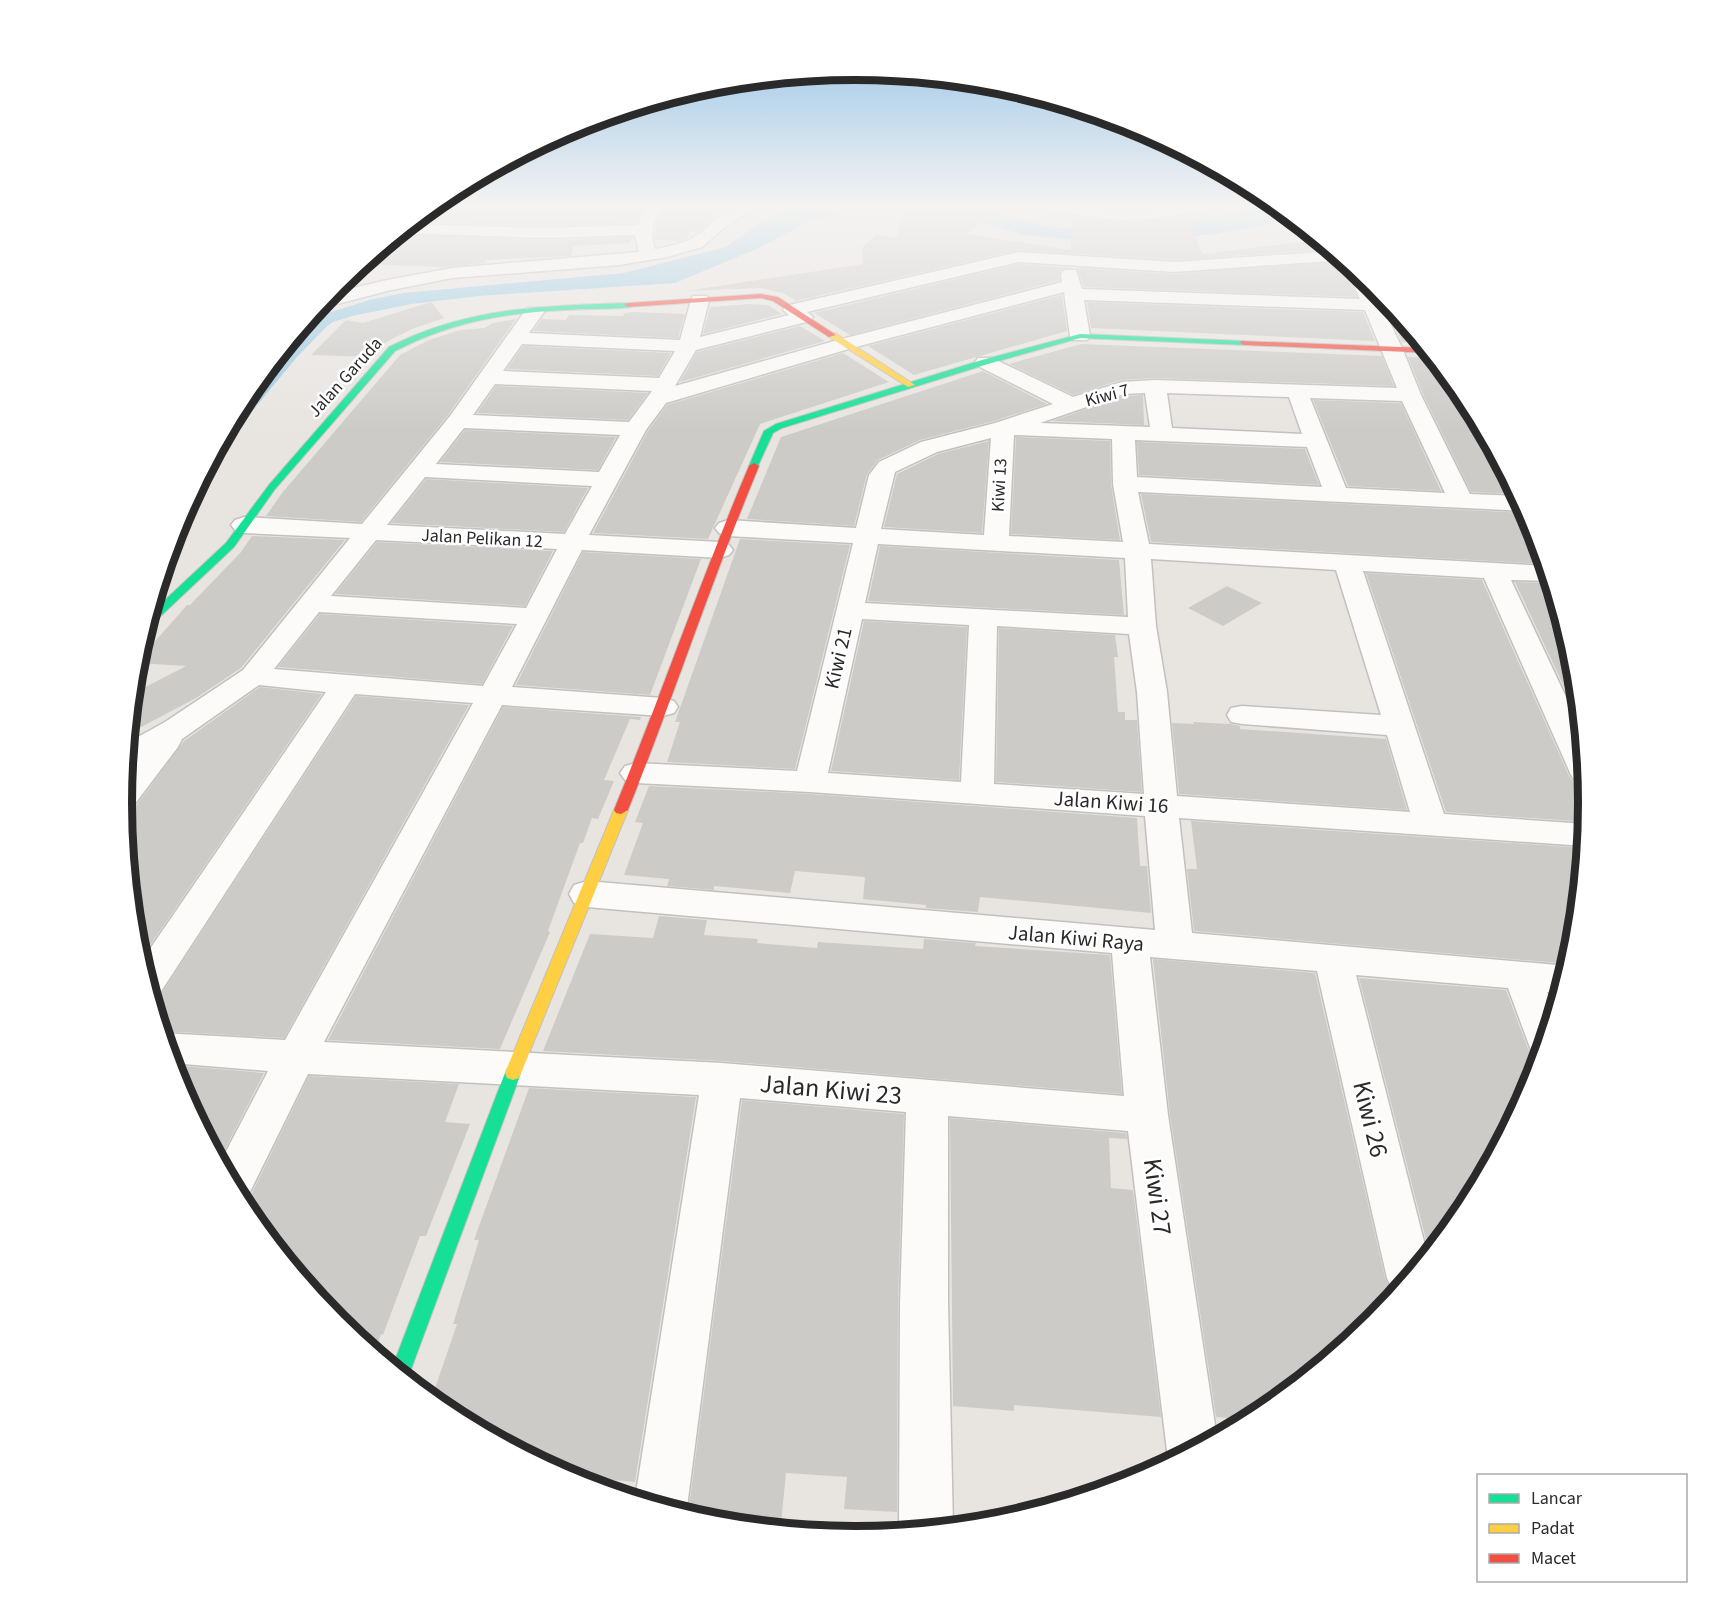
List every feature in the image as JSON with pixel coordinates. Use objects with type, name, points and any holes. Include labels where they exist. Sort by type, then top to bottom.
[{"type":"street","points":[[339,297],[378,285],[401,281]]},
{"type":"street","points":[[516,338],[688,346],[797,313],[922,281]]},
{"type":"street","points":[[1072,281],[1080,336]]},
{"type":"street","points":[[1256,281],[1260,300]]},
{"type":"street","points":[[488,377],[661,391],[1072,290],[1373,305]]},
{"type":"street","points":[[1366,290],[1393,350],[1410,396],[1461,501]]},
{"type":"street","name":"Jalan Garuda","points":[[158,613],[230,545],[272,487],[361,383],[398,345],[414,335],[459,320],[534,312],[761,296],[775,299],[911,385]]},
{"type":"street","points":[[235,1175],[296,1057],[535,617],[572,543],[609,480],[635,429],[688,346],[700,300]]},
{"type":"street","points":[[134,752],[176,729],[253,676],[458,421],[534,312]]},
{"type":"street","points":[[403,1367],[513,1069],[663,707],[724,539],[769,431],[985,362],[1080,336],[1419,351]]},
{"type":"street","points":[[985,362],[1072,405]]},
{"type":"street","points":[[1155,386],[1161,429],[1161,433],[1158,434]]},
{"type":"street","name":"Kiwi 7","points":[[866,535],[880,475],[886,466],[928,447],[1003,428],[1122,388],[1155,386],[1410,396]]},
{"type":"street","points":[[1297,391],[1337,495]]},
{"type":"street","points":[[458,421],[635,429]]},
{"type":"street","points":[[1003,428],[1316,441]]},
{"type":"street","name":"Kiwi 13","points":[[996,543],[1003,428]]},
{"type":"street","points":[[1125,433],[1123,442],[1125,484],[1137,550],[1142,626],[1152,692],[1175,946]]},
{"type":"street","points":[[418,470],[609,480]]},
{"type":"street","points":[[1125,484],[1514,504]]},
{"type":"street","name":"Jalan Pelikan 12","points":[[244,525],[572,543],[866,535],[1542,574]]},
{"type":"street","name":"Kiwi 21","points":[[810,782],[866,535]]},
{"type":"street","points":[[1347,563],[1431,824]]},
{"type":"street","points":[[1494,572],[1577,753]]},
{"type":"street","points":[[313,603],[535,617]]},
{"type":"street","points":[[849,610],[1142,626]]},
{"type":"street","points":[[977,793],[983,618]]},
{"type":"street","points":[[253,676],[345,685],[663,707]]},
{"type":"street","points":[[153,974],[345,685]]},
{"type":"street","points":[[1242,715],[1399,726]]},
{"type":"street","points":[[133,783],[176,729]]},
{"type":"street","name":"Jalan Kiwi 16","points":[[636,773],[810,782],[1578,834]]},
{"type":"street","name":"Jalan Kiwi Raya","points":[[586,894],[1130,943],[1557,978]]},
{"type":"street","name":"Kiwi 27","points":[[1130,943],[1147,1115],[1192,1443]]},
{"type":"street","name":"Kiwi 26","points":[[1333,960],[1408,1269]]},
{"type":"street","points":[[1522,975],[1542,1032]]},
{"type":"street","name":"Jalan Kiwi 23","points":[[175,1048],[296,1057],[722,1080],[1147,1115]]},
{"type":"street","points":[[661,1500],[722,1080]]},
{"type":"street","points":[[926,1523],[924,1303],[927,1098]]},
{"type":"water","points":[[537,281],[680,281],[479,296],[411,304],[333,322],[297,357],[234,433],[282,363],[322,315],[373,299],[404,293]]},
{"type":"building","points":[[752,281],[884,281],[796,301],[783,293],[761,288],[686,291]]},
{"type":"building","points":[[948,281],[1056,281],[850,335],[814,313]]},
{"type":"building","points":[[1082,281],[1350,281],[1357,297],[1084,287]]},
{"type":"building","points":[[1062,295],[1067,331],[914,375],[868,346]]},
{"type":"building","points":[[431,302],[444,318],[412,329],[384,343],[371,357],[311,355],[346,320],[363,323]]},
{"type":"building","points":[[1087,302],[1363,312],[1375,341],[1091,328]]},
{"type":"building","points":[[768,305],[782,314],[703,334],[710,307]]},
{"type":"building","points":[[624,313],[685,314],[678,338],[533,331],[542,319],[566,320],[569,315],[623,316]]},
{"type":"building","points":[[1389,316],[1412,342],[1402,342]]},
{"type":"building","points":[[516,319],[448,415],[361,522],[266,516],[282,493],[400,355],[429,340],[460,330],[484,328],[493,323]]},
{"type":"building","points":[[800,326],[825,341],[680,382],[697,352]]},
{"type":"building","points":[[1081,344],[1382,356],[1394,386],[1155,378],[1121,380],[1073,395],[1009,364]]},
{"type":"building","points":[[523,346],[671,353],[658,376],[507,369]]},
{"type":"building","points":[[843,353],[889,382],[760,424],[708,539],[593,533],[648,431],[667,405]]},
{"type":"building","points":[[1408,357],[1425,358],[1429,363],[1457,401],[1482,441],[1509,494],[1471,492],[1423,394]]},
{"type":"building","points":[[983,371],[1047,404],[994,421],[920,440],[878,460],[867,474],[854,526],[747,519],[781,437]]},
{"type":"building","points":[[496,386],[648,393],[628,420],[477,413]]},
{"type":"building","points":[[1143,395],[1144,425],[1052,421],[1124,396]]},
{"type":"building","points":[[1313,400],[1401,403],[1441,491],[1348,486]]},
{"type":"building","points":[[465,430],[616,437],[598,470],[440,462]]},
{"type":"building","points":[[1016,437],[1110,441],[1111,484],[1120,540],[1011,534]]},
{"type":"building","points":[[989,441],[982,533],[884,527],[897,474],[938,454]]},
{"type":"building","points":[[1137,442],[1305,449],[1319,485],[1139,475]]},
{"type":"building","points":[[426,479],[588,488],[564,532],[391,523]]},
{"type":"building","points":[[1141,494],[1518,512],[1539,564],[1151,542]]},
{"type":"building","points":[[252,536],[345,540],[241,668],[196,698],[136,730],[141,689],[186,666],[146,664],[149,648],[187,605],[190,605],[241,552]]},
{"type":"building","points":[[740,539],[850,545],[795,769],[667,762],[680,722],[675,722]]},
{"type":"building","points":[[377,542],[553,551],[525,606],[335,594]]},
{"type":"building","points":[[880,546],[1119,560],[1124,615],[868,601]]},
{"type":"building","points":[[583,552],[701,559],[650,695],[516,685]]},
{"type":"building","points":[[1366,573],[1482,580],[1569,776],[1578,785],[1578,821],[1446,812]]},
{"type":"building","points":[[1515,582],[1545,583],[1565,662],[1572,704]]},
{"type":"building","points":[[1227,586],[1262,603],[1223,626],[1188,608]]},
{"type":"building","points":[[320,614],[513,626],[482,684],[278,667]]},
{"type":"building","points":[[864,621],[967,627],[959,780],[831,771]]},
{"type":"building","points":[[999,628],[1115,635],[1118,657],[1114,657],[1118,712],[1125,712],[1125,720],[1137,720],[1142,792],[996,782]]},
{"type":"building","points":[[260,687],[322,694],[147,949],[138,897],[132,807],[136,806],[184,741]]},
{"type":"building","points":[[356,696],[469,705],[284,1038],[169,1031],[159,997]]},
{"type":"building","points":[[503,707],[641,717],[640,720],[630,719],[604,780],[614,781],[598,819],[592,818],[583,843],[580,843],[548,931],[550,932],[500,1049],[328,1040]]},
{"type":"building","points":[[1193,722],[1230,724],[1240,726],[1240,729],[1386,739],[1407,810],[1179,794],[1172,723],[1194,724]]},
{"type":"building","points":[[649,786],[810,794],[1137,818],[1140,866],[1147,866],[1151,913],[980,897],[978,912],[926,908],[926,905],[863,899],[865,877],[795,871],[790,893],[714,886],[714,890],[667,886],[669,879],[624,875],[643,823],[635,822]]},
{"type":"building","points":[[1191,821],[1577,847],[1573,897],[1560,963],[1194,931],[1187,869],[1197,869]]},
{"type":"building","points":[[659,916],[707,920],[704,935],[758,939],[757,943],[817,948],[818,942],[923,949],[924,939],[976,943],[975,946],[1110,955],[1122,1094],[722,1061],[543,1051],[590,934],[653,938]]},
{"type":"building","points":[[1153,959],[1315,973],[1385,1278],[1391,1289],[1333,1347],[1296,1377],[1235,1419],[1216,1417],[1170,1115]]},
{"type":"building","points":[[1359,978],[1506,990],[1530,1054],[1533,1056],[1504,1123],[1482,1165],[1457,1205],[1427,1245]]},
{"type":"building","points":[[182,1066],[264,1073],[223,1153]]},
{"type":"building","points":[[309,1076],[459,1084],[445,1122],[470,1124],[426,1236],[420,1236],[383,1335],[381,1334],[377,1346],[312,1280],[250,1198]]},
{"type":"building","points":[[529,1088],[696,1097],[635,1482],[600,1479],[536,1452],[494,1430],[434,1391],[457,1324],[453,1324],[479,1240],[474,1240]]},
{"type":"building","points":[[742,1100],[904,1114],[898,1303],[897,1512],[844,1509],[847,1477],[786,1473],[781,1522],[714,1513],[689,1507]]},
{"type":"building","points":[[950,1118],[1126,1133],[1127,1139],[1109,1138],[1111,1188],[1133,1190],[1161,1417],[1014,1405],[1014,1411],[953,1406]]},
{"type":"traffic: fast","points":[[158,613],[230,545],[272,487],[392,349],[419,335],[477,317],[537,309],[628,305]]},
{"type":"traffic: fast","points":[[754,466],[769,431],[779,426],[985,362],[1080,336],[1244,343]]},
{"type":"traffic: fast","points":[[403,1367],[513,1073]]},
{"type":"traffic: slow","points":[[832,335],[911,385]]},
{"type":"traffic: slow","points":[[513,1073],[621,810]]},
{"type":"traffic: jam","points":[[628,305],[761,296],[775,299],[832,335]]},
{"type":"traffic: jam","points":[[1244,343],[1419,351]]},
{"type":"traffic: jam","points":[[621,810],[663,707],[728,528],[754,466]]}]
